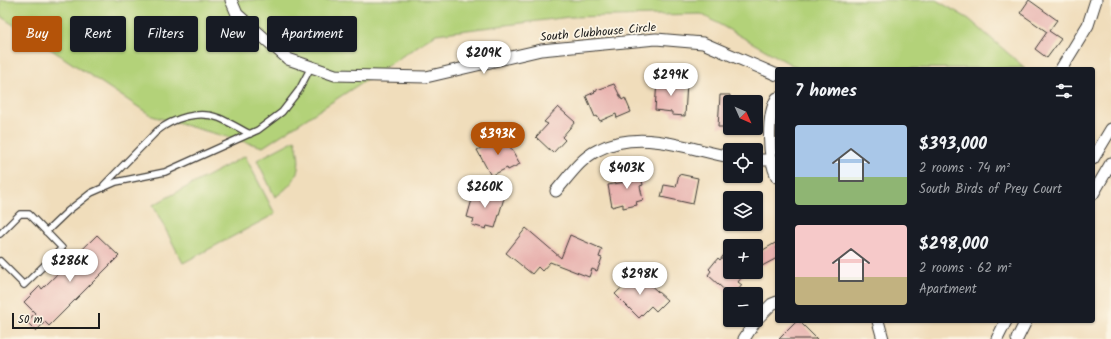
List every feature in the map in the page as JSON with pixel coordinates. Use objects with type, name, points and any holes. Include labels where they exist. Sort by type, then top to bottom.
[{"type":"street","name":"South Clubhouse Circle","points":[[231,0],[237,14],[288,59],[335,75],[426,77],[541,50],[656,39],[703,43],[775,74]]},
{"type":"street","points":[[1062,67],[1088,25],[1096,0]]},
{"type":"street","points":[[775,101],[772,106],[769,140],[775,168]]},
{"type":"street","points":[[1095,156],[1111,129]]},
{"type":"street","points":[[556,191],[579,164],[598,150],[623,142],[655,140],[689,146],[723,155]]},
{"type":"street","points":[[763,160],[773,160]]},
{"type":"street","points":[[1095,191],[1111,163]]},
{"type":"street","points":[[763,313],[775,303]]},
{"type":"street","points":[[879,323],[883,339]]},
{"type":"street","points":[[997,339],[1005,323]]},
{"type":"street","points":[[1017,339],[1025,323]]},
{"type":"street","points":[[744,339],[752,327]]},
{"type":"lane","points":[[46,232],[85,197],[103,187],[165,172],[250,134],[282,112],[299,90],[311,67]]},
{"type":"lane","points":[[103,187],[157,131],[166,124],[182,117],[197,115],[219,118],[250,134]]},
{"type":"lane","points":[[0,234],[20,214],[28,214],[62,248],[24,285],[0,261]]},
{"type":"green space","points":[[0,0],[936,0],[969,19],[1024,67],[795,67],[701,14],[569,17],[436,34],[263,147],[152,116],[55,52],[62,52],[62,16],[12,16],[12,24],[0,16]]},
{"type":"green space","points":[[295,140],[299,158],[297,173],[289,185],[275,197],[257,160]]},
{"type":"green space","points":[[245,156],[275,214],[183,263],[153,205]]},
{"type":"building","points":[[1029,0],[1057,20],[1049,31],[1061,39],[1047,58],[1035,49],[1047,32],[1020,13]]},
{"type":"building","points":[[657,80],[687,82],[685,116],[672,115],[672,112],[655,110]]},
{"type":"building","points":[[614,84],[622,100],[625,98],[631,112],[617,118],[616,114],[600,121],[597,116],[595,117],[586,96],[595,92],[594,91]]},
{"type":"building","points":[[720,95],[723,95],[723,127],[718,127]]},
{"type":"building","points":[[558,107],[575,122],[562,137],[565,140],[553,153],[536,137],[548,124],[544,122]]},
{"type":"building","points":[[504,136],[520,164],[508,170],[507,168],[491,176],[477,150]]},
{"type":"building","points":[[639,169],[643,185],[640,186],[643,200],[636,202],[637,205],[623,208],[623,204],[612,207],[608,185],[625,182],[623,173]]},
{"type":"building","points":[[679,174],[698,178],[693,204],[661,197],[664,185],[676,187]]},
{"type":"building","points":[[475,189],[504,198],[495,228],[487,226],[486,229],[472,225],[474,219],[467,217]]},
{"type":"building","points":[[526,228],[561,258],[570,235],[602,249],[599,257],[602,258],[597,271],[592,269],[589,277],[550,262],[542,271],[538,267],[532,274],[506,253]]},
{"type":"building","points":[[97,235],[119,256],[49,326],[45,322],[36,331],[27,322],[35,313],[24,302],[40,286],[42,289]]},
{"type":"building","points":[[775,243],[775,259],[763,265],[763,250]]},
{"type":"building","points":[[723,256],[723,279],[740,279],[738,282],[742,285],[740,287],[723,287],[723,289],[708,275],[711,271],[709,269],[718,258],[720,260]]},
{"type":"building","points":[[637,273],[667,300],[656,311],[651,306],[639,318],[615,294]]},
{"type":"building","points":[[795,323],[801,323],[817,339],[779,339]]}]
